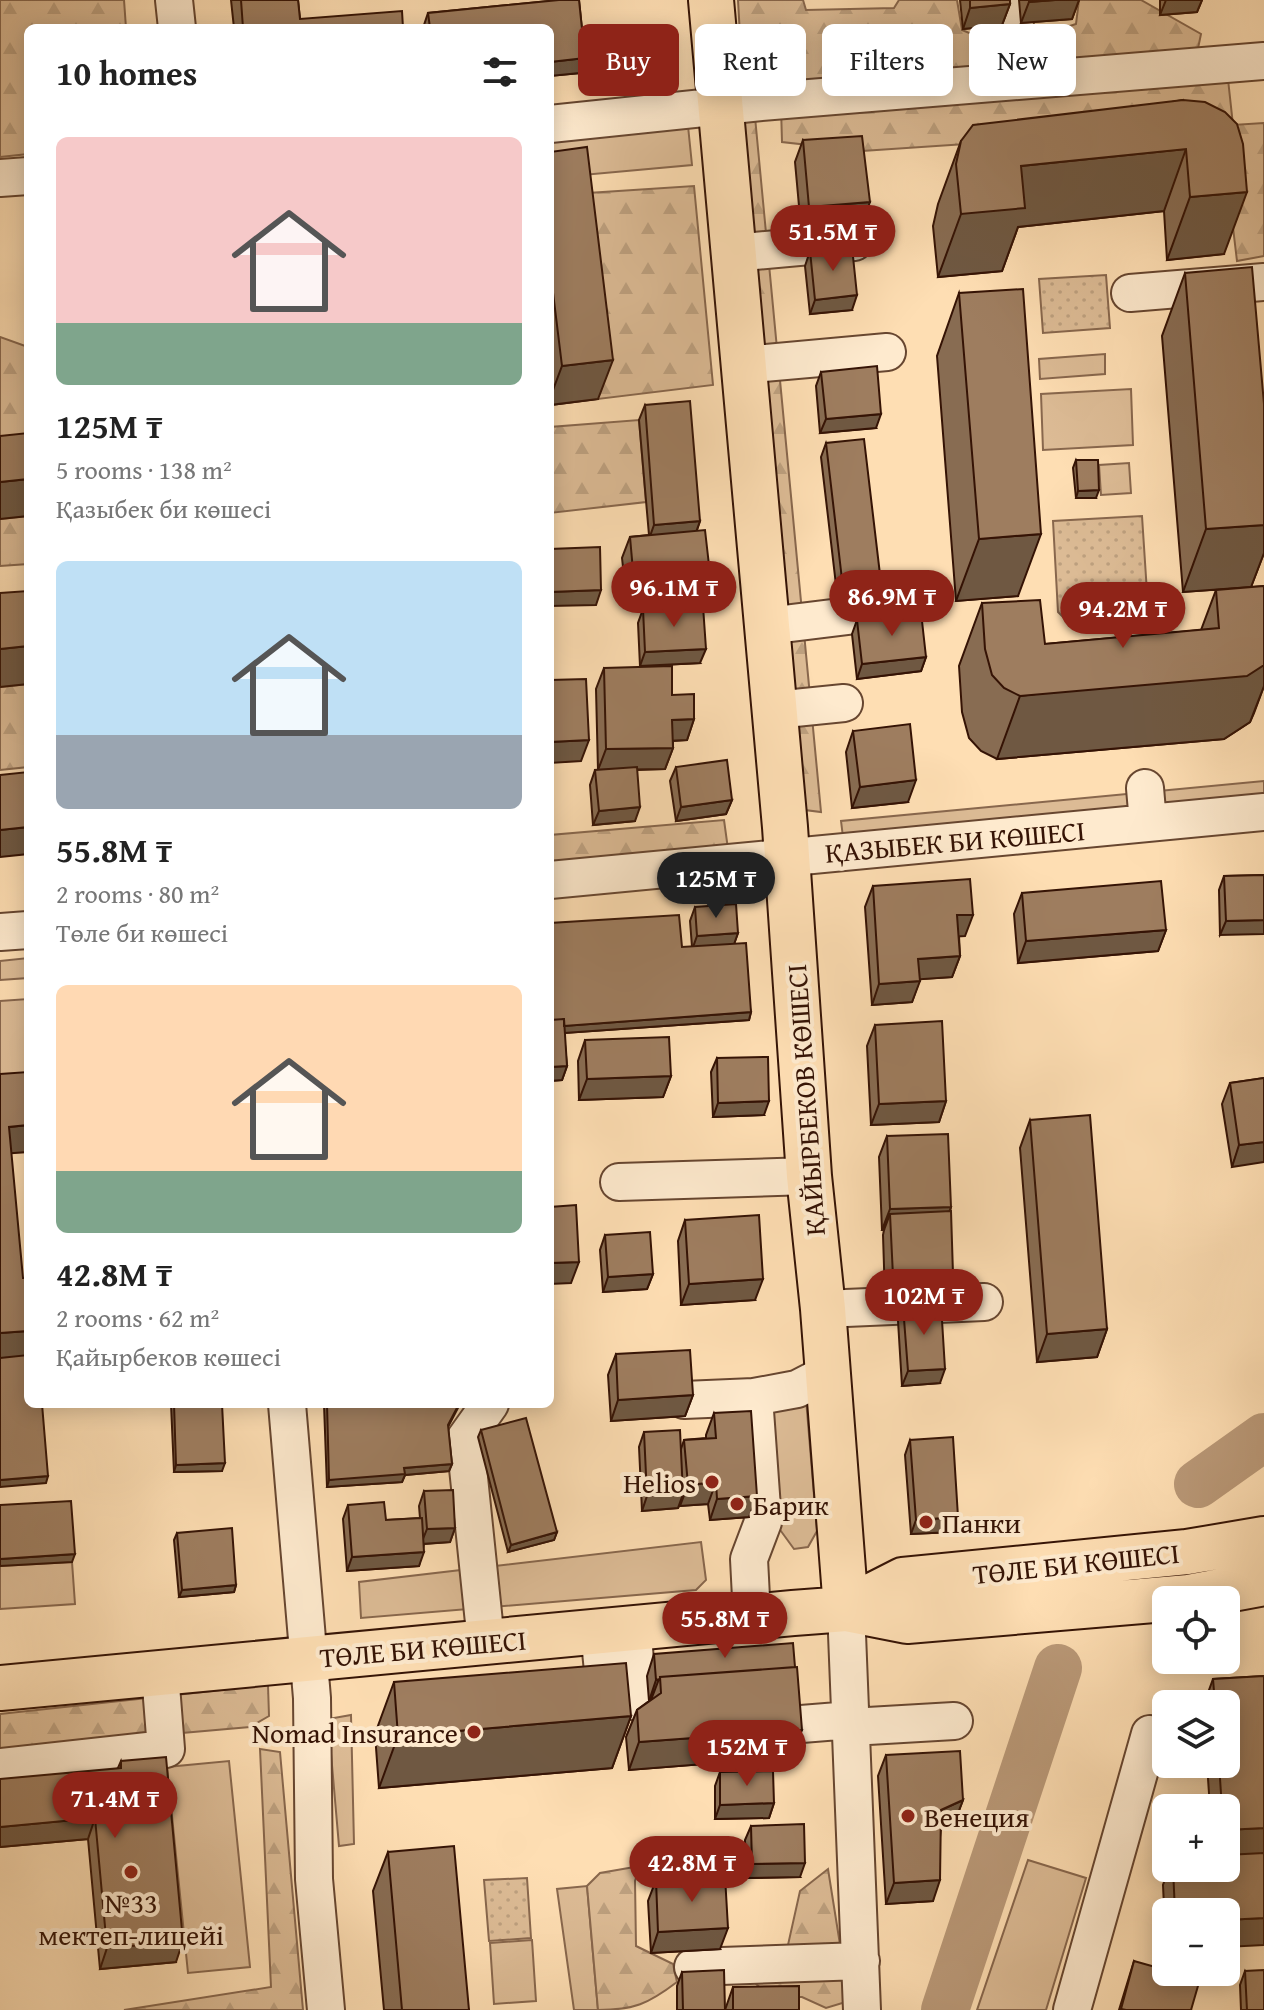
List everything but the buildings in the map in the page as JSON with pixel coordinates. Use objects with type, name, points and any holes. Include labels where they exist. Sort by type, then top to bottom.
[{"type":"main road","name":"ҚАЙЫРБЕКОВ КӨШЕСІ","points":[[711,0],[788,857],[809,1176],[823,1309],[846,1609]]},
{"type":"main road","name":"ТӨЛЕ БИ КӨШЕСІ","points":[[846,1609],[903,1580],[1187,1552],[1264,1539]]},
{"type":"main road","name":"ТӨЛЕ БИ КӨШЕСІ","points":[[0,1688],[846,1609],[907,1621],[1189,1597],[1264,1583]]},
{"type":"street","points":[[174,0],[177,24]]},
{"type":"street","points":[[1013,0],[1015,24]]},
{"type":"street","points":[[1076,76],[1264,61]]},
{"type":"street","points":[[554,124],[969,85]]},
{"type":"street","points":[[0,178],[24,176]]},
{"type":"street","points":[[733,253],[854,242]]},
{"type":"street","points":[[1130,293],[1264,282]]},
{"type":"street","points":[[743,365],[887,352]]},
{"type":"street","points":[[767,626],[905,609]]},
{"type":"street","points":[[775,710],[844,703]]},
{"type":"street","name":"ҚАЗЫБЕК БИ КӨШЕСІ","points":[[554,880],[788,857],[1146,806],[1264,812]]},
{"type":"street","points":[[0,932],[24,930]]},
{"type":"street","points":[[619,1182],[809,1176]]},
{"type":"street","points":[[823,1309],[984,1302]]},
{"type":"street","points":[[684,1400],[754,1397],[797,1389],[828,1373]]},
{"type":"street","points":[[752,1617],[749,1559],[763,1522],[754,1397]]},
{"type":"street","points":[[287,1408],[309,1658],[314,1879],[326,2010]]},
{"type":"street","points":[[486,1642],[465,1439],[487,1408]]},
{"type":"street","name":"ҚАЙЫРБЕКОВ КӨШЕСІ","points":[[846,1609],[862,2010]]},
{"type":"street","points":[[616,1630],[637,1702]]},
{"type":"street","points":[[560,1704],[606,1701],[616,1630]]},
{"type":"street","points":[[0,1767],[166,1749],[160,1673]]},
{"type":"street","points":[[789,1725],[954,1721]]},
{"type":"street","points":[[1072,2010],[1150,1734]]},
{"type":"street","points":[[693,1967],[861,1961]]},
{"type":"green space","points":[[0,0],[124,0],[126,24],[24,24],[24,154],[0,157]]},
{"type":"green space","points":[[738,0],[803,0],[806,10],[894,8],[899,0],[957,0],[962,30],[969,33],[969,68],[964,78],[953,79],[953,24],[822,24],[822,85],[806,86],[806,24],[739,24]]},
{"type":"green space","points":[[1079,0],[1141,0],[1201,34],[1196,58],[1076,66]]},
{"type":"green space","points":[[1227,70],[1233,125],[1264,123],[1264,256],[1237,261],[1221,127],[862,151],[782,142],[781,107],[914,96],[953,96],[953,93],[969,91],[969,96],[1076,96],[1076,83]]},
{"type":"green space","points":[[755,117],[821,812],[797,809],[735,122]]},
{"type":"green space","points":[[688,126],[692,165],[554,178],[554,139]]},
{"type":"green space","points":[[694,186],[713,385],[598,399],[573,194]]},
{"type":"green space","points":[[1106,275],[1110,328],[1043,333],[1039,279]]},
{"type":"green space","points":[[0,337],[24,346],[24,434],[0,437]]},
{"type":"green space","points":[[1105,354],[1105,374],[1040,379],[1039,359]]},
{"type":"green space","points":[[1131,389],[1133,445],[1043,450],[1041,394]]},
{"type":"green space","points":[[639,420],[646,502],[554,513],[554,427]]},
{"type":"green space","points":[[1129,463],[1131,493],[1101,495],[1099,465]]},
{"type":"green space","points":[[24,516],[24,564],[0,566],[0,519]]},
{"type":"green space","points":[[1142,516],[1148,608],[1144,613],[1064,618],[1058,612],[1053,521]]},
{"type":"green space","points":[[24,684],[24,767],[0,770],[0,687]]},
{"type":"green space","points":[[1264,781],[1264,805],[844,845],[841,821]]},
{"type":"green space","points":[[724,820],[728,849],[554,866],[554,835]]},
{"type":"green space","points":[[24,958],[24,978],[0,980],[0,961]]},
{"type":"green space","points":[[24,999],[24,1082],[0,1084],[0,1001]]},
{"type":"green space","points":[[806,1399],[817,1531],[808,1547],[794,1549],[778,1527],[766,1403]]},
{"type":"green space","points":[[701,1542],[706,1580],[696,1590],[361,1618],[359,1582]]},
{"type":"green space","points":[[72,1562],[75,1604],[0,1609],[0,1566]]},
{"type":"green space","points":[[268,1685],[269,1716],[250,1727],[0,1749],[0,1714]]},
{"type":"green space","points":[[351,1715],[354,1844],[339,1846],[328,1719]]},
{"type":"green space","points":[[260,1749],[280,1752],[303,2010],[124,2010],[271,1987]]},
{"type":"green space","points":[[229,1761],[250,1967],[188,1973],[167,1767]]},
{"type":"green space","points":[[1028,1860],[1086,1878],[1046,2010],[977,2010]]},
{"type":"green space","points":[[640,1866],[635,1881],[636,1946],[673,1964],[677,1982],[640,2004],[598,2010],[587,1886],[600,1873]]},
{"type":"green space","points":[[828,1869],[849,2001],[826,2008],[802,1997],[770,1997],[751,1979],[786,1954],[800,1891]]},
{"type":"green space","points":[[527,1878],[531,1938],[489,1941],[484,1880]]},
{"type":"green space","points":[[587,1886],[598,2010],[574,2010],[557,1889]]},
{"type":"green space","points":[[532,1940],[536,2001],[494,2004],[490,1943]]},
{"type":"waterway","points":[[1198,1484],[1264,1437]]},
{"type":"waterway","points":[[945,2010],[1058,1668]]},
{"type":"place","name":"Helios","points":[[712,1482]]},
{"type":"place","name":"Барик","points":[[737,1504]]},
{"type":"place","name":"Панки","points":[[926,1522]]},
{"type":"place","name":"Nomad Insurance","points":[[474,1732]]},
{"type":"place","name":"Венеция","points":[[908,1816]]},
{"type":"place","name":"№33 мектеп-лицейі","points":[[131,1872]]}]
